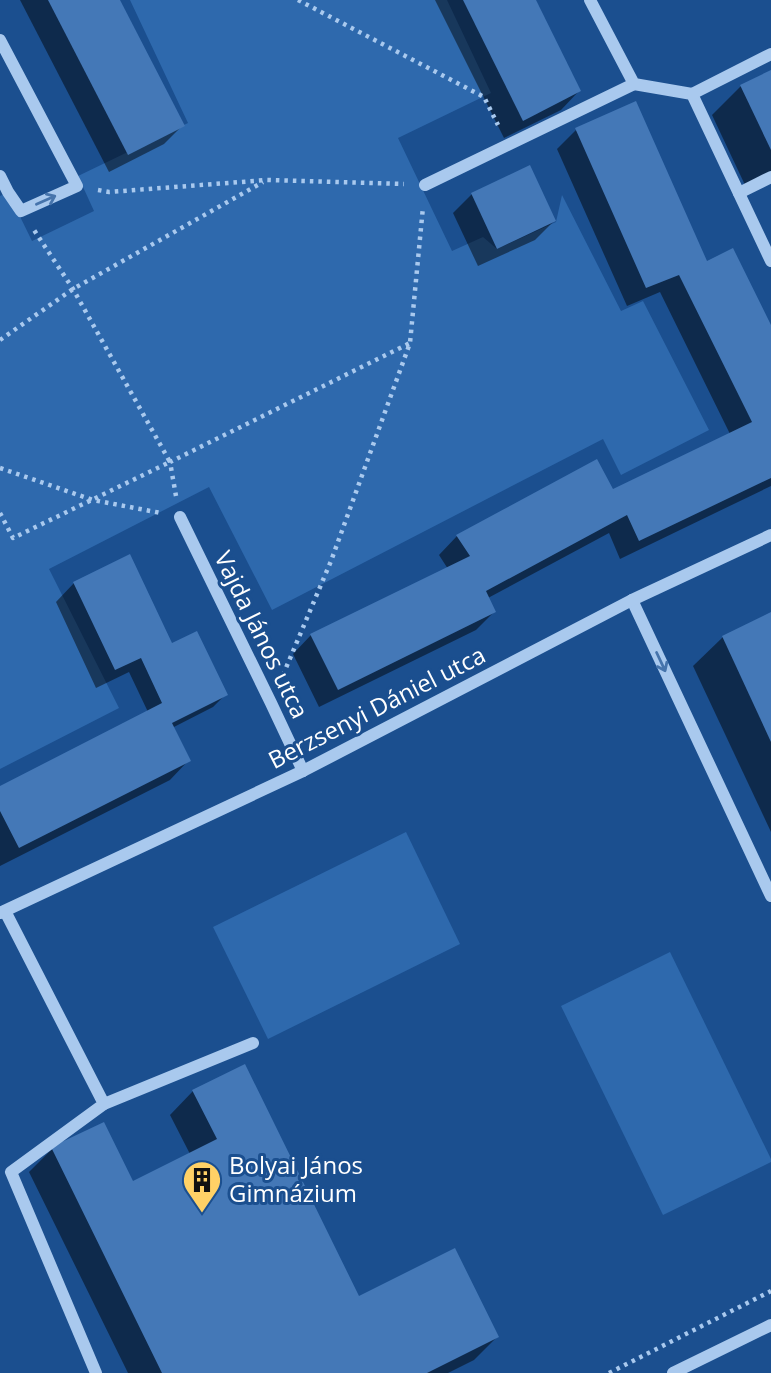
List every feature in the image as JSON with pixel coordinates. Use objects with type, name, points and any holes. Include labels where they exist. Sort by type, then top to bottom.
[{"type":"street","points":[[590,0],[634,84]]},
{"type":"street","points":[[0,40],[77,186],[21,211],[0,176]]},
{"type":"street","points":[[425,185],[634,84],[692,93],[771,54]]},
{"type":"street","points":[[692,93],[771,261]]},
{"type":"street","points":[[739,193],[771,177]]},
{"type":"street","name":"Vajda János utca","points":[[180,517],[303,771]]},
{"type":"street","name":"Berzsenyi Dániel utca","points":[[3,912],[303,771],[632,600],[771,535]]},
{"type":"street","points":[[632,600],[771,896]]},
{"type":"street","points":[[3,912],[104,1104]]},
{"type":"street","points":[[96,1373],[11,1172],[104,1104],[253,1043]]},
{"type":"street","points":[[673,1373],[771,1325]]},
{"type":"path","points":[[298,0],[484,97],[508,145]]},
{"type":"path","points":[[77,186],[109,192],[267,180],[425,185],[410,344],[331,561],[271,703]]},
{"type":"path","points":[[0,340],[73,289],[267,180]]},
{"type":"path","points":[[0,468],[93,500],[180,517],[170,462],[73,289],[21,211]]},
{"type":"path","points":[[0,513],[13,538],[410,344]]},
{"type":"path","points":[[609,1373],[771,1291]]},
{"type":"shaded area","points":[[130,0],[447,0],[491,93],[398,138],[452,251],[483,237],[497,249],[556,222],[562,195],[621,311],[643,301],[709,430],[621,475],[603,439],[272,610],[209,487],[49,569],[119,708],[0,769],[0,196],[8,192],[32,241],[94,211],[78,176],[188,123]]},
{"type":"shaded area","points":[[406,832],[460,944],[268,1039],[213,927]]},
{"type":"shaded area","points":[[670,952],[771,1162],[663,1215],[561,1006]]},
{"type":"building","points":[[48,0],[120,0],[185,126],[128,155]]},
{"type":"building","points":[[463,0],[536,0],[581,91],[523,121]]},
{"type":"building","points":[[771,70],[771,150],[740,85]]},
{"type":"building","points":[[636,101],[707,261],[733,248],[771,325],[771,478],[639,541],[627,515],[486,591],[496,612],[338,690],[310,634],[470,556],[456,535],[597,459],[613,489],[752,422],[679,275],[646,288],[575,128]]},
{"type":"building","points":[[530,165],[556,221],[497,249],[471,193]]},
{"type":"building","points":[[130,554],[172,643],[197,631],[228,695],[172,723],[191,761],[19,848],[0,811],[0,786],[162,703],[141,658],[115,670],[73,582]]},
{"type":"building","points":[[771,612],[771,742],[722,636]]},
{"type":"building","name":"Bolyai János Gimnázium","points":[[245,1064],[359,1296],[455,1248],[499,1337],[427,1373],[162,1373],[51,1147],[104,1122],[133,1181],[217,1139],[192,1090]]},
{"type":"place","name":"Bolyai János Gimnázium","points":[[202,1214]]}]
